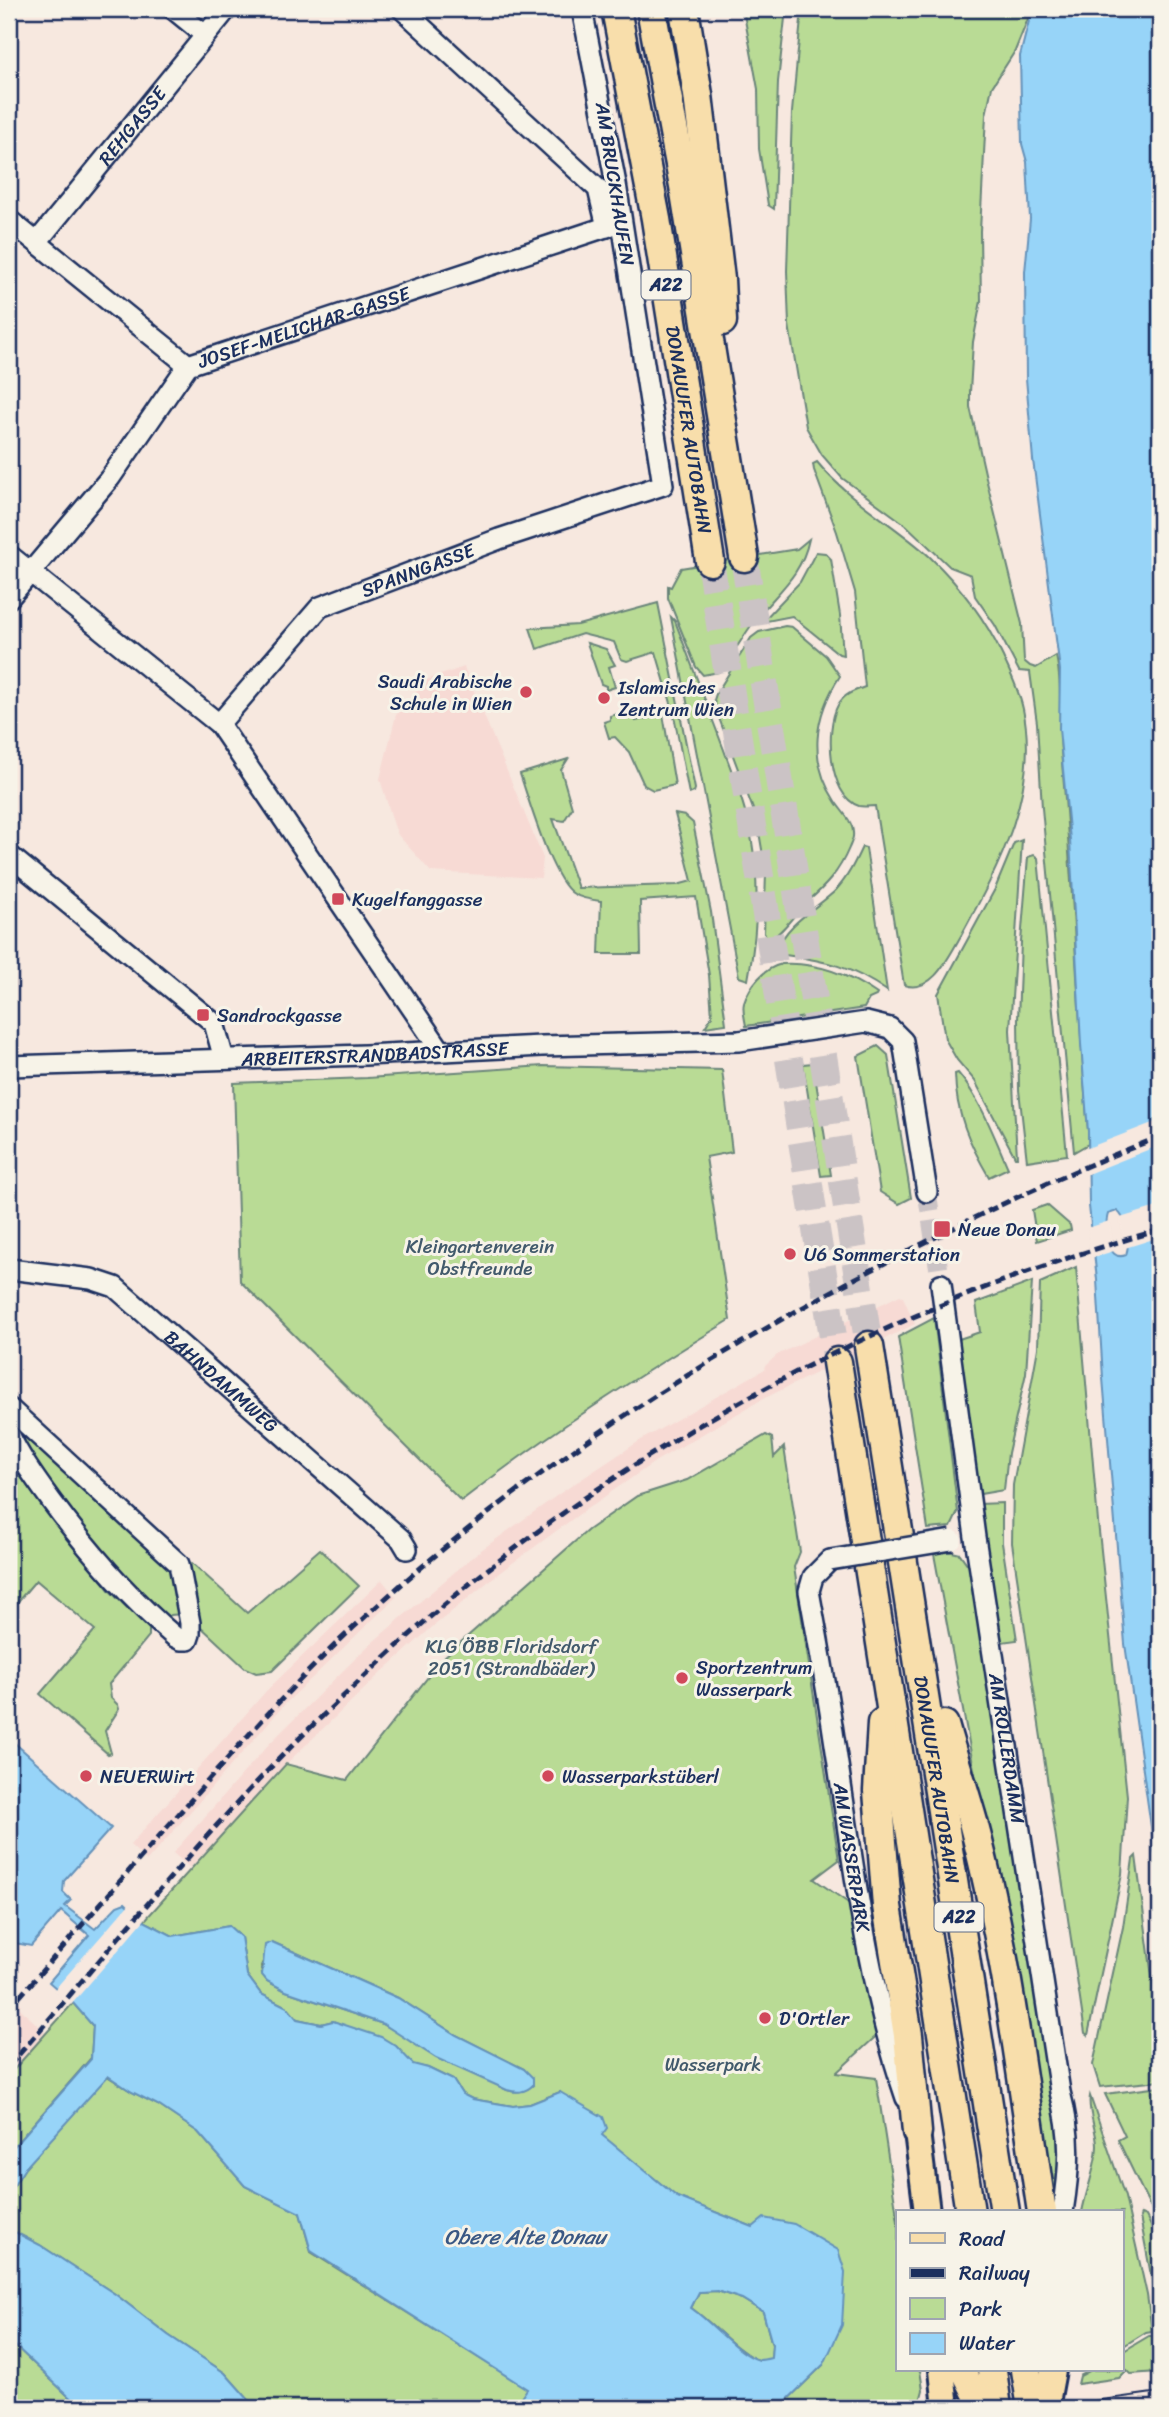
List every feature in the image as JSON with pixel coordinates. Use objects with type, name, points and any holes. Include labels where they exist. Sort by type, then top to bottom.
[{"type":"highway","name":"DONAUUFER AUTOBAHN","points":[[616,9],[656,219],[710,561]]},
{"type":"highway","name":"DONAUUFER AUTOBAHN","points":[[651,9],[684,186],[744,557]]},
{"type":"highway","points":[[684,9],[698,95],[720,279],[727,446]]},
{"type":"highway","name":"DONAUUFER AUTOBAHN","points":[[869,1346],[1005,2210]]},
{"type":"highway","name":"DONAUUFER AUTOBAHN","points":[[837,1362],[971,2210]]},
{"type":"highway","points":[[912,1622],[979,1848],[1008,1995],[1042,2210]]},
{"type":"highway","points":[[885,1668],[878,1791],[887,1906],[908,2035],[918,2132]]},
{"type":"highway","points":[[992,2372],[997,2408]]},
{"type":"main road","points":[[918,2132],[927,2210]]},
{"type":"main road","points":[[942,2372],[946,2408]]},
{"type":"street","points":[[173,9],[205,35]]},
{"type":"street","name":"REHGASSE","points":[[37,243],[227,9]]},
{"type":"street","points":[[402,9],[607,187]]},
{"type":"street","name":"AM BRUCKHAUFEN","points":[[582,9],[607,187],[663,485]]},
{"type":"street","points":[[9,219],[188,365]]},
{"type":"street","name":"JOSEF-MELICHAR-GASSE","points":[[9,598],[110,478],[188,365],[614,224]]},
{"type":"street","name":"SPANNGASSE","points":[[219,724],[320,607],[499,539],[663,485]]},
{"type":"street","points":[[9,555],[219,724],[441,1051]]},
{"type":"street","points":[[9,855],[214,1023],[224,1059]]},
{"type":"street","name":"ARBEITERSTRANDBADSTRASSE","points":[[9,1066],[739,1041],[866,1023],[890,1028],[903,1041],[927,1192]]},
{"type":"street","name":"BAHNDAMMWEG","points":[[9,1269],[91,1279],[115,1287],[401,1539],[407,1549]]},
{"type":"street","name":"AM ROLLERDAMM","points":[[941,1283],[975,1537],[1060,2092],[1069,2132],[1070,2166],[1063,2210]]},
{"type":"street","points":[[9,1408],[179,1564],[190,1623],[188,1640],[175,1637],[119,1586],[79,1539],[41,1486],[9,1434]]},
{"type":"street","name":"AM WASSERPARK","points":[[918,2132],[884,2029],[856,1890],[809,1591],[813,1577],[830,1560],[975,1537]]},
{"type":"shaded area","points":[[464,667],[543,858],[541,878],[431,872],[398,835],[394,825],[380,779],[396,715],[426,680]]},
{"type":"shaded area","points":[[900,1295],[915,1324],[761,1400],[656,1461],[578,1515],[499,1573],[381,1673],[286,1764],[190,1868],[173,1853],[268,1745],[367,1647],[477,1553],[641,1440],[765,1369],[777,1355]]},
{"type":"shaded area","points":[[382,1580],[396,1597],[285,1704],[147,1861],[130,1845],[267,1690]]},
{"type":"shaded area","points":[[9,1994],[46,2033],[9,2075]]},
{"type":"green space","points":[[743,9],[786,9],[778,82],[774,209],[768,205],[759,149],[758,89]]},
{"type":"green space","points":[[802,9],[1032,9],[1015,51],[992,87],[986,115],[980,231],[981,301],[973,342],[970,407],[1022,624],[1024,661],[1036,668],[1056,656],[1058,668],[1060,740],[1088,1131],[1088,1144],[1074,1152],[1042,808],[1037,723],[1030,672],[1019,671],[995,625],[975,596],[971,575],[950,567],[906,525],[842,478],[822,455],[806,427],[789,325],[787,271],[792,112]]},
{"type":"green space","points":[[817,462],[857,500],[930,557],[951,579],[995,641],[1014,681],[1023,709],[1027,739],[1026,768],[1013,826],[990,882],[946,962],[932,979],[914,987],[904,985],[875,806],[859,806],[849,800],[835,776],[832,760],[831,729],[838,705],[846,696],[865,687],[855,592],[814,470],[813,464]]},
{"type":"green space","points":[[809,539],[794,575],[761,612],[724,666],[719,672],[703,675],[696,667],[668,598],[668,586],[671,587],[681,568],[797,549]]},
{"type":"green space","points":[[816,552],[825,553],[831,559],[843,655],[792,616],[762,622],[800,582]]},
{"type":"green space","points":[[658,603],[695,789],[689,794],[673,710],[656,652],[627,661],[621,659],[614,642],[582,634],[537,649],[530,628],[578,625]]},
{"type":"green space","points":[[671,617],[675,621],[724,750],[750,830],[757,894],[754,945],[748,980],[739,977]]},
{"type":"green space","points":[[792,627],[826,656],[840,676],[824,707],[818,754],[826,785],[849,820],[853,835],[845,857],[831,878],[769,940],[764,933],[766,873],[757,820],[714,700],[751,638],[759,632]]},
{"type":"green space","points":[[587,643],[606,649],[615,665],[609,667],[615,687],[606,690],[606,686],[601,684]]},
{"type":"green space","points":[[632,710],[636,721],[663,714],[675,785],[653,790],[644,785],[629,752],[615,737],[609,738],[604,722],[610,720],[610,716]]},
{"type":"green space","points":[[568,759],[561,770],[572,808],[564,821],[553,819],[578,888],[677,885],[692,881],[675,814],[685,816],[693,823],[711,912],[726,1024],[705,1027],[712,1016],[709,975],[696,897],[640,901],[641,954],[599,954],[601,901],[574,894],[566,886],[542,839],[520,774]]},
{"type":"green space","points":[[1022,840],[1010,1030],[1015,1157],[975,1081],[957,1060],[945,1039],[938,994],[995,889],[1014,843]]},
{"type":"green space","points":[[862,847],[866,848],[887,991],[850,970],[826,962],[785,955],[779,948],[788,931],[840,885]]},
{"type":"green space","points":[[1034,855],[1038,858],[1067,1155],[1027,1161],[1019,1090],[1018,1020],[1028,857]]},
{"type":"green space","points":[[782,964],[820,967],[855,981],[877,994],[869,999],[864,1008],[746,1026],[743,1006],[750,990],[764,973]]},
{"type":"green space","points":[[878,1046],[888,1055],[911,1198],[899,1204],[880,1192],[858,1056]]},
{"type":"green space","points":[[813,1063],[831,1175],[821,1176],[803,1064]]},
{"type":"green space","name":"Kleingartenverein Obstfreunde","points":[[543,1066],[722,1070],[732,1152],[706,1157],[730,1320],[526,1452],[461,1501],[240,1281],[234,1083],[367,1078]]},
{"type":"green space","points":[[958,1073],[980,1106],[1008,1168],[989,1177],[975,1152],[961,1115],[956,1089],[955,1074]]},
{"type":"green space","points":[[1047,1205],[1070,1225],[1071,1230],[1037,1241],[1032,1210]]},
{"type":"green space","points":[[1076,1267],[1098,1522],[1127,1796],[1122,1874],[1088,2035],[1085,2033],[1012,1543],[1013,1485],[1038,1348],[1040,1283]]},
{"type":"green space","points":[[1032,1282],[1026,1373],[1008,1453],[1004,1490],[980,1494],[956,1340],[980,1332],[976,1303]]},
{"type":"green space","points":[[934,1318],[958,1512],[951,1527],[928,1529],[898,1337]]},
{"type":"green space","points":[[9,1419],[170,1566],[181,1614],[171,1615],[163,1621],[123,1584],[9,1426]]},
{"type":"green space","points":[[766,1435],[772,1438],[774,1457],[784,1447],[800,1552],[794,1567],[839,1860],[814,1879],[860,1911],[884,2029],[836,2073],[876,2078],[896,2210],[896,2372],[920,2372],[923,2390],[918,2408],[779,2408],[824,2364],[753,2227],[677,2197],[601,2135],[560,2092],[530,2104],[513,2106],[472,2099],[462,2094],[453,2080],[428,2068],[413,2065],[396,2046],[333,2021],[321,2024],[297,2019],[287,2007],[261,1994],[247,1975],[241,1937],[229,1926],[173,1936],[144,1921],[286,1764],[347,1780],[443,1658],[588,1530],[637,1496],[687,1480]],"holes":[[[272,1942],[398,1998],[456,2035],[524,2069],[533,2085],[521,2091],[507,2090],[383,2024],[286,1991],[267,1981],[261,1966]]]},
{"type":"green space","points":[[9,1455],[12,1465],[66,1538],[110,1591],[149,1629],[149,1636],[109,1684],[111,1698],[119,1709],[105,1731],[111,1753],[108,1754],[40,1694],[95,1630],[36,1580],[9,1612]]},
{"type":"green space","points":[[1002,1503],[1002,1543],[1017,1640],[1002,1642],[979,1504]]},
{"type":"green space","points":[[320,1549],[359,1586],[272,1671],[256,1673],[245,1668],[199,1625],[188,1566],[192,1563],[247,1613]]},
{"type":"green space","points":[[948,1551],[960,1554],[972,1571],[1061,2155],[1055,2206],[934,1554]]},
{"type":"green space","points":[[1136,1856],[1160,2037],[1160,2081],[1100,2087],[1093,2065],[1123,1927],[1133,1859]]},
{"type":"green space","points":[[73,2003],[93,2026],[91,2058],[9,2152],[9,2075]]},
{"type":"green space","points":[[107,2076],[198,2132],[245,2186],[300,2213],[311,2252],[528,2389],[514,2408],[256,2408],[225,2373],[168,2335],[115,2294],[40,2245],[9,2229],[9,2193],[25,2168]]},
{"type":"green space","points":[[1160,2087],[1160,2227],[1118,2140],[1125,2136],[1105,2094]]},
{"type":"green space","points":[[1090,2096],[1125,2197],[1147,2295],[1152,2331],[1124,2346],[1124,2210],[1083,2210],[1097,2146]]},
{"type":"green space","points":[[1141,2214],[1146,2216],[1160,2244],[1160,2323],[1140,2217]]},
{"type":"green space","points":[[717,2291],[742,2299],[763,2312],[772,2345],[771,2359],[759,2360],[744,2352],[691,2308],[699,2292]]},
{"type":"green space","points":[[1153,2336],[1157,2372],[1131,2374],[1127,2370],[1119,2378],[1078,2384],[1080,2376],[1087,2372],[1124,2372],[1124,2351]]},
{"type":"green space","points":[[9,2340],[81,2408],[9,2408]]},
{"type":"water","name":"Neue Donau","points":[[1032,9],[1160,9],[1160,1890],[1125,1644],[1089,1206],[1088,1131],[1070,840],[1059,729],[1060,670],[1033,460],[1026,378],[1025,272],[1030,219],[1027,162],[1022,144],[1020,56]],"holes":[[[1117,1211],[1127,1231],[1128,1244],[1126,1255],[1119,1256],[1110,1249],[1106,1227],[1108,1214]]]},
{"type":"water","name":"Obere Alte Donau","points":[[9,1738],[111,1828],[64,1881],[63,1892],[71,1900],[65,1906],[95,1929],[117,1906],[125,1903],[144,1921],[173,1936],[229,1926],[241,1937],[247,1975],[261,1994],[287,2007],[297,2019],[321,2024],[333,2021],[381,2037],[396,2046],[413,2064],[453,2080],[462,2094],[472,2099],[513,2106],[530,2104],[560,2092],[603,2117],[607,2128],[602,2135],[677,2197],[753,2227],[764,2218],[794,2224],[838,2250],[845,2272],[842,2325],[824,2364],[779,2408],[548,2408],[540,2404],[537,2408],[514,2408],[527,2389],[311,2251],[300,2213],[245,2186],[198,2132],[108,2076],[25,2168],[9,2193],[9,2152],[91,2059],[93,2026],[73,2003],[49,1982],[89,1935],[61,1911],[31,1946],[15,1943],[9,1947]],"holes":[[[717,2291],[742,2299],[763,2312],[772,2344],[771,2358],[759,2360],[751,2357],[691,2308],[699,2292]]]},
{"type":"water","points":[[272,1942],[398,1998],[456,2035],[524,2069],[533,2078],[533,2085],[521,2092],[507,2090],[436,2058],[383,2024],[286,1991],[267,1981],[262,1975],[265,1945]]},
{"type":"water","points":[[9,2229],[40,2245],[115,2294],[168,2335],[225,2373],[256,2408],[81,2408],[9,2340]]},
{"type":"pier","points":[[1160,1120],[1160,1145],[1085,1175],[1085,1149]]},
{"type":"pier","points":[[1160,1206],[1160,1237],[1125,1248],[1120,1218]]},
{"type":"pier","points":[[1109,1221],[1114,1251],[1091,1258],[1088,1228]]},
{"type":"pier","points":[[130,1903],[146,1918],[71,2005],[54,1990]]},
{"type":"tunnel","points":[[744,557],[869,1346]]},
{"type":"tunnel","points":[[710,561],[837,1362]]},
{"type":"tunnel","points":[[927,1192],[941,1284]]},
{"type":"tram line","points":[[1044,2408],[1160,2392]]},
{"type":"railway","points":[[9,2009],[258,1724],[305,1675],[410,1577],[528,1483],[652,1398],[847,1283],[1001,1205],[1160,1137]]},
{"type":"railway","points":[[9,2066],[196,1848],[314,1724],[452,1599],[574,1505],[651,1454],[731,1407],[898,1323],[984,1288],[1160,1230]]},
{"type":"place","name":"Saudi Arabische Schule in Wien","points":[[526,692]]},
{"type":"place","name":"Islamisches Zentrum Wien","points":[[604,698]]},
{"type":"place","name":"Kugelfanggasse","points":[[338,899]]},
{"type":"place","name":"Sandrockgasse","points":[[203,1015]]},
{"type":"place","name":"Neue Donau","points":[[942,1229]]},
{"type":"place","name":"U6 Sommerstation","points":[[790,1254]]},
{"type":"place","name":"Sportzentrum Wasserpark","points":[[682,1678]]},
{"type":"place","name":"NEUERWirt","points":[[86,1776]]},
{"type":"place","name":"Wasserparkstüberl","points":[[548,1776]]},
{"type":"place","name":"D'Ortler","points":[[765,2018]]},
{"type":"park label","name":"KLG ÖBB Floridsdorf 2051 (Strandbäder)","points":[[511,1657]]},
{"type":"park label","name":"Wasserpark","points":[[713,2064]]}]
